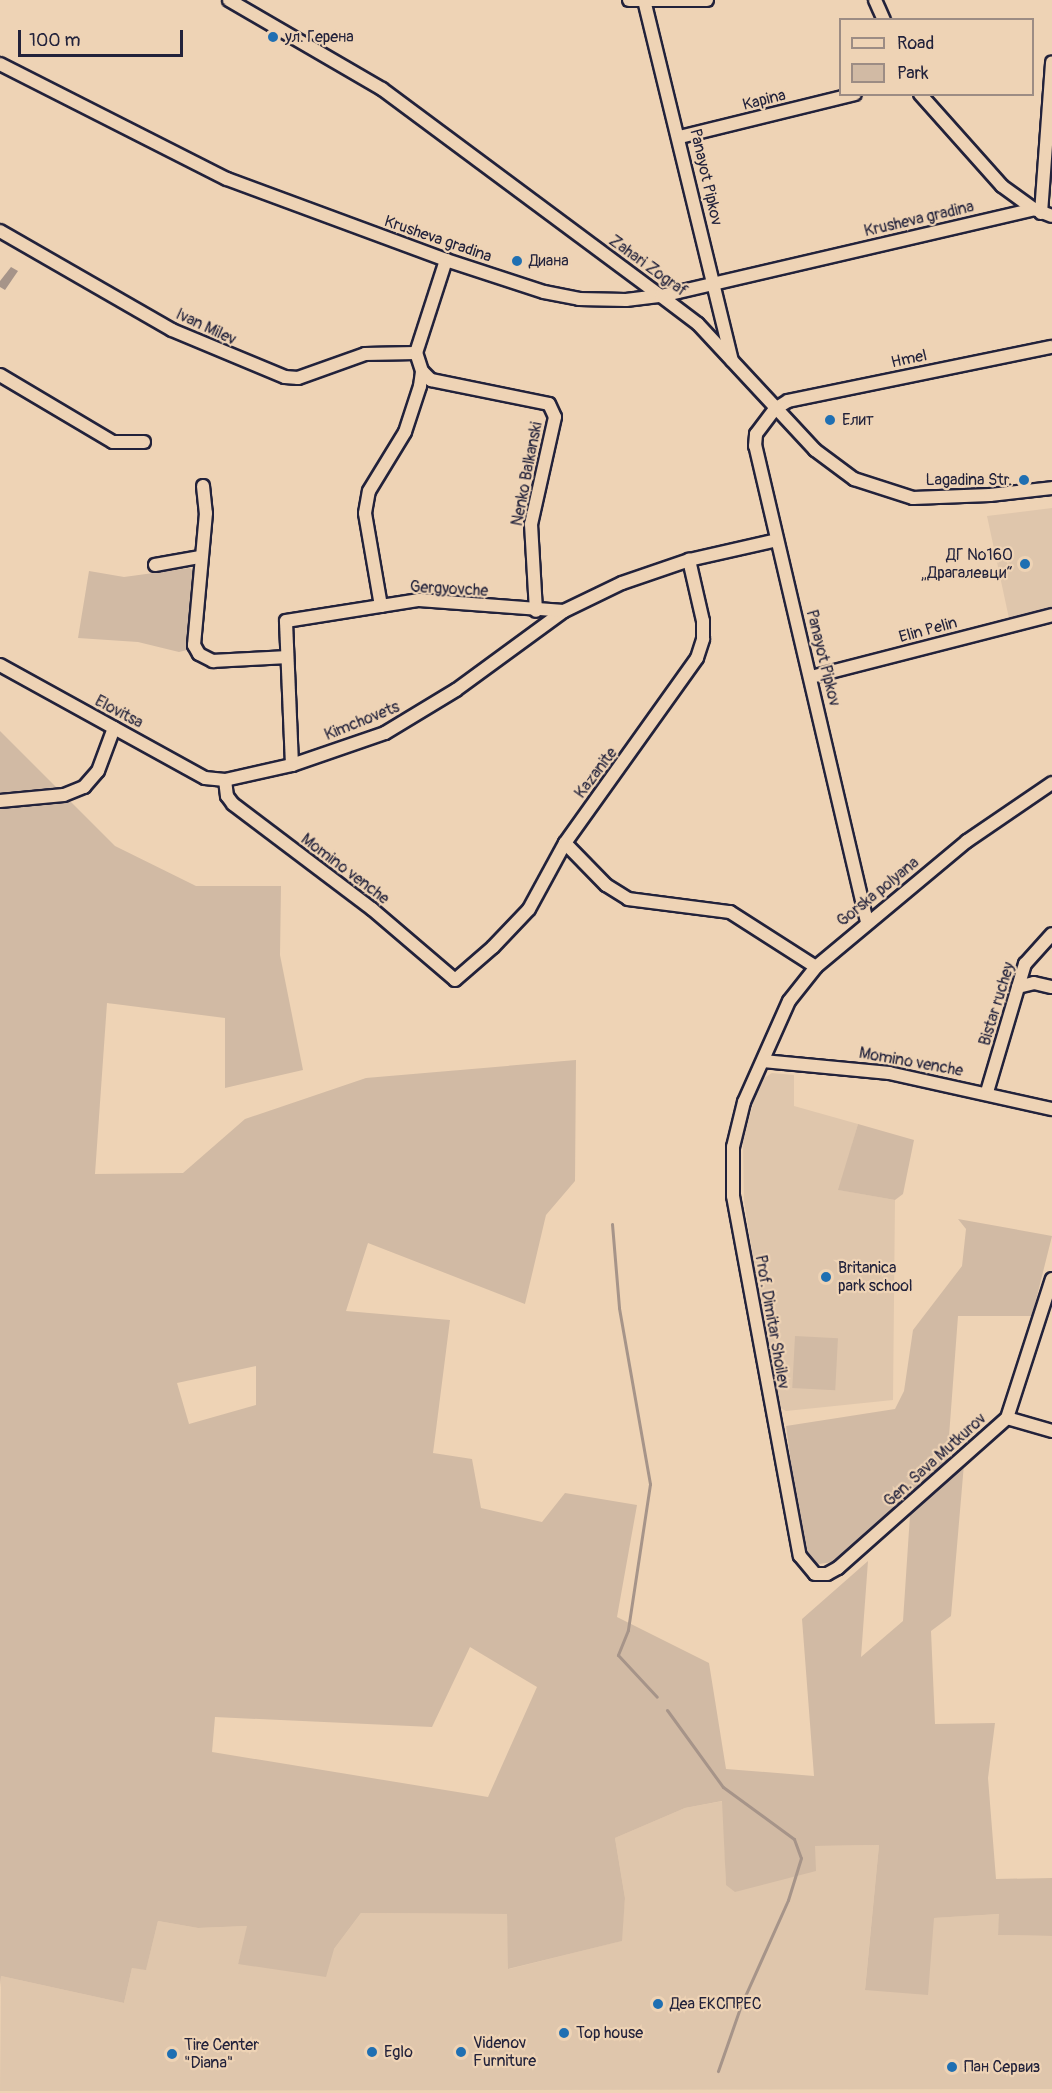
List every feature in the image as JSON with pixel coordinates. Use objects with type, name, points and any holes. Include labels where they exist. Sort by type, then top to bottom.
[{"type":"street","name":"Zahari Zograf","points":[[229,0],[382,89],[698,324],[775,409],[833,465],[881,490],[913,498],[990,495],[1052,488]]},
{"type":"street","points":[[629,0],[707,0]]},
{"type":"street","points":[[875,0],[883,18]]},
{"type":"street","name":"Panayot Pipkov","points":[[644,1],[680,137],[733,363]]},
{"type":"street","points":[[1042,213],[1052,62]]},
{"type":"street","name":"Krusheva gradina","points":[[0,64],[227,179],[446,260],[544,292],[579,299],[626,300],[661,296],[1042,213]]},
{"type":"street","name":"Kapina","points":[[680,137],[847,96]]},
{"type":"street","points":[[922,96],[1002,186],[1042,213]]},
{"type":"street","name":"Ivan Milev","points":[[0,231],[172,330],[285,377],[298,378],[365,354],[416,353]]},
{"type":"street","points":[[381,606],[365,513],[369,490],[405,432],[422,371],[416,353],[446,260]]},
{"type":"street","name":"Hmel","points":[[775,409],[807,396],[1052,347]]},
{"type":"street","name":"Nenko Balkanski","points":[[422,371],[430,380],[549,404],[555,417],[531,524],[536,611]]},
{"type":"street","points":[[0,375],[113,442],[144,442]]},
{"type":"street","name":"Panayot Pipkov","points":[[775,409],[760,425],[755,446],[812,677],[867,922]]},
{"type":"street","points":[[203,486],[206,513],[200,557],[194,645],[199,654],[213,661],[287,657],[292,765]]},
{"type":"street","name":"Kimchovets","points":[[225,780],[292,765],[385,734],[413,718],[564,611],[648,572],[777,540]]},
{"type":"street","points":[[155,565],[200,557]]},
{"type":"street","name":"Kazanite","points":[[455,980],[493,947],[529,909],[565,843],[697,658],[703,639],[703,621],[689,560]]},
{"type":"street","name":"Gergyovche","points":[[287,657],[286,621],[298,617],[419,600],[536,611],[564,611]]},
{"type":"street","name":"Elin Pelin","points":[[812,677],[1052,615]]},
{"type":"street","name":"Elovitsa","points":[[0,665],[205,778],[225,780]]},
{"type":"street","points":[[0,801],[64,795],[84,788],[98,771],[114,728]]},
{"type":"street","name":"Momino venche","points":[[225,780],[227,796],[233,804],[372,909],[455,980]]},
{"type":"street","name":"Gorska polyana","points":[[763,1061],[789,1001],[816,967],[867,922],[967,841],[1052,783]]},
{"type":"street","points":[[565,843],[606,885],[628,899],[730,912],[816,967]]},
{"type":"street","name":"Bistar ruchey","points":[[987,1092],[1018,987],[1035,949],[1052,934]]},
{"type":"street","points":[[1018,987],[1034,983],[1052,987]]},
{"type":"street","name":"Momino venche","points":[[763,1061],[889,1073],[987,1092],[1052,1109]]},
{"type":"street","name":"Prof. Dimitar Shoilev","points":[[763,1061],[744,1102],[733,1147],[734,1196],[800,1556],[815,1574],[827,1574]]},
{"type":"street","name":"Gen. Sava Mutkurov","points":[[827,1574],[1007,1418],[1052,1279]]},
{"type":"street","points":[[1007,1418],[1052,1431]]},
{"type":"shaded area","points":[[11,267],[18,271],[5,290],[0,287],[0,281]]},
{"type":"shaded area","name":"ДГ №160 „Драгалевци“","points":[[1052,508],[1052,611],[1010,623],[987,516]]},
{"type":"shaded area","name":"Britanica park school","points":[[772,1073],[794,1075],[794,1106],[858,1124],[839,1190],[895,1200],[893,1400],[786,1411],[777,1406],[744,1201],[743,1142],[759,1081]]},
{"type":"shaded area","points":[[723,1801],[726,1885],[815,1846],[879,1845],[865,1989],[933,1918],[1000,1914],[998,1935],[1052,1936],[1052,2089],[0,2091],[1,1976],[124,2003],[132,1968],[146,1969],[158,1921],[198,1928],[248,1926],[238,1964],[334,1949],[361,1913],[507,1914],[509,1969],[621,1941],[625,1898],[615,1838],[685,1808]]},
{"type":"green space","points":[[190,568],[195,573],[187,650],[179,652],[138,642],[78,638],[89,571],[124,577]]},
{"type":"green space","points":[[0,731],[115,846],[196,886],[281,886],[280,955],[303,1070],[225,1088],[225,1018],[107,1003],[95,1174],[183,1173],[245,1119],[366,1078],[576,1060],[575,1181],[546,1215],[525,1304],[368,1243],[346,1311],[450,1320],[433,1453],[472,1459],[481,1508],[542,1522],[565,1493],[637,1505],[617,1617],[709,1663],[726,1769],[814,1776],[802,1619],[868,1561],[861,1657],[903,1621],[910,1515],[964,1464],[951,1616],[931,1631],[935,1724],[995,1723],[988,1778],[996,1879],[1052,1878],[1052,1936],[998,1935],[999,1914],[934,1918],[928,1995],[865,1990],[879,1845],[815,1846],[816,1871],[735,1892],[726,1885],[722,1801],[685,1808],[615,1838],[625,1898],[622,1941],[508,1969],[507,1914],[361,1913],[334,1949],[326,1977],[238,1964],[247,1926],[198,1928],[158,1921],[146,1970],[132,1968],[124,2003],[1,1976],[0,1987]],"holes":[[[256,1366],[256,1405],[189,1424],[177,1383]],[[470,1647],[537,1687],[488,1797],[212,1752],[215,1717],[432,1727]]]},
{"type":"green space","points":[[858,1124],[914,1140],[903,1194],[895,1200],[838,1190]]},
{"type":"green space","points":[[958,1219],[1052,1236],[1032,1316],[958,1316],[947,1463],[833,1562],[819,1564],[807,1557],[801,1538],[786,1426],[895,1409],[904,1391],[913,1330],[962,1266],[966,1229]]},
{"type":"green space","points":[[795,1336],[838,1338],[835,1390],[792,1388]]},
{"type":"waterway","points":[[612,1224],[619,1308],[650,1484],[628,1630],[618,1655],[657,1697]]},
{"type":"waterway","points":[[667,1710],[723,1787],[794,1839],[801,1858],[788,1900],[741,2005],[718,2071]]},
{"type":"place","name":"ул. Герена","points":[[273,37]]},
{"type":"place","name":"Диана","points":[[517,261]]},
{"type":"place","name":"Елит","points":[[830,420]]},
{"type":"place","name":"Lagadina Str.","points":[[1024,480]]},
{"type":"place","name":"ДГ №160 „Драгалевци“","points":[[1025,564]]},
{"type":"place","name":"Britanica park school","points":[[826,1277]]},
{"type":"place","name":"Деа ЕКСПРЕС","points":[[658,2004]]},
{"type":"place","name":"Top house","points":[[564,2033]]},
{"type":"place","name":"Eglo","points":[[372,2052]]},
{"type":"place","name":"Videnov Furniture","points":[[461,2052]]},
{"type":"place","name":"Tire Center \"Diana\"","points":[[172,2054]]},
{"type":"place","name":"Пан Сервиз","points":[[952,2067]]}]
